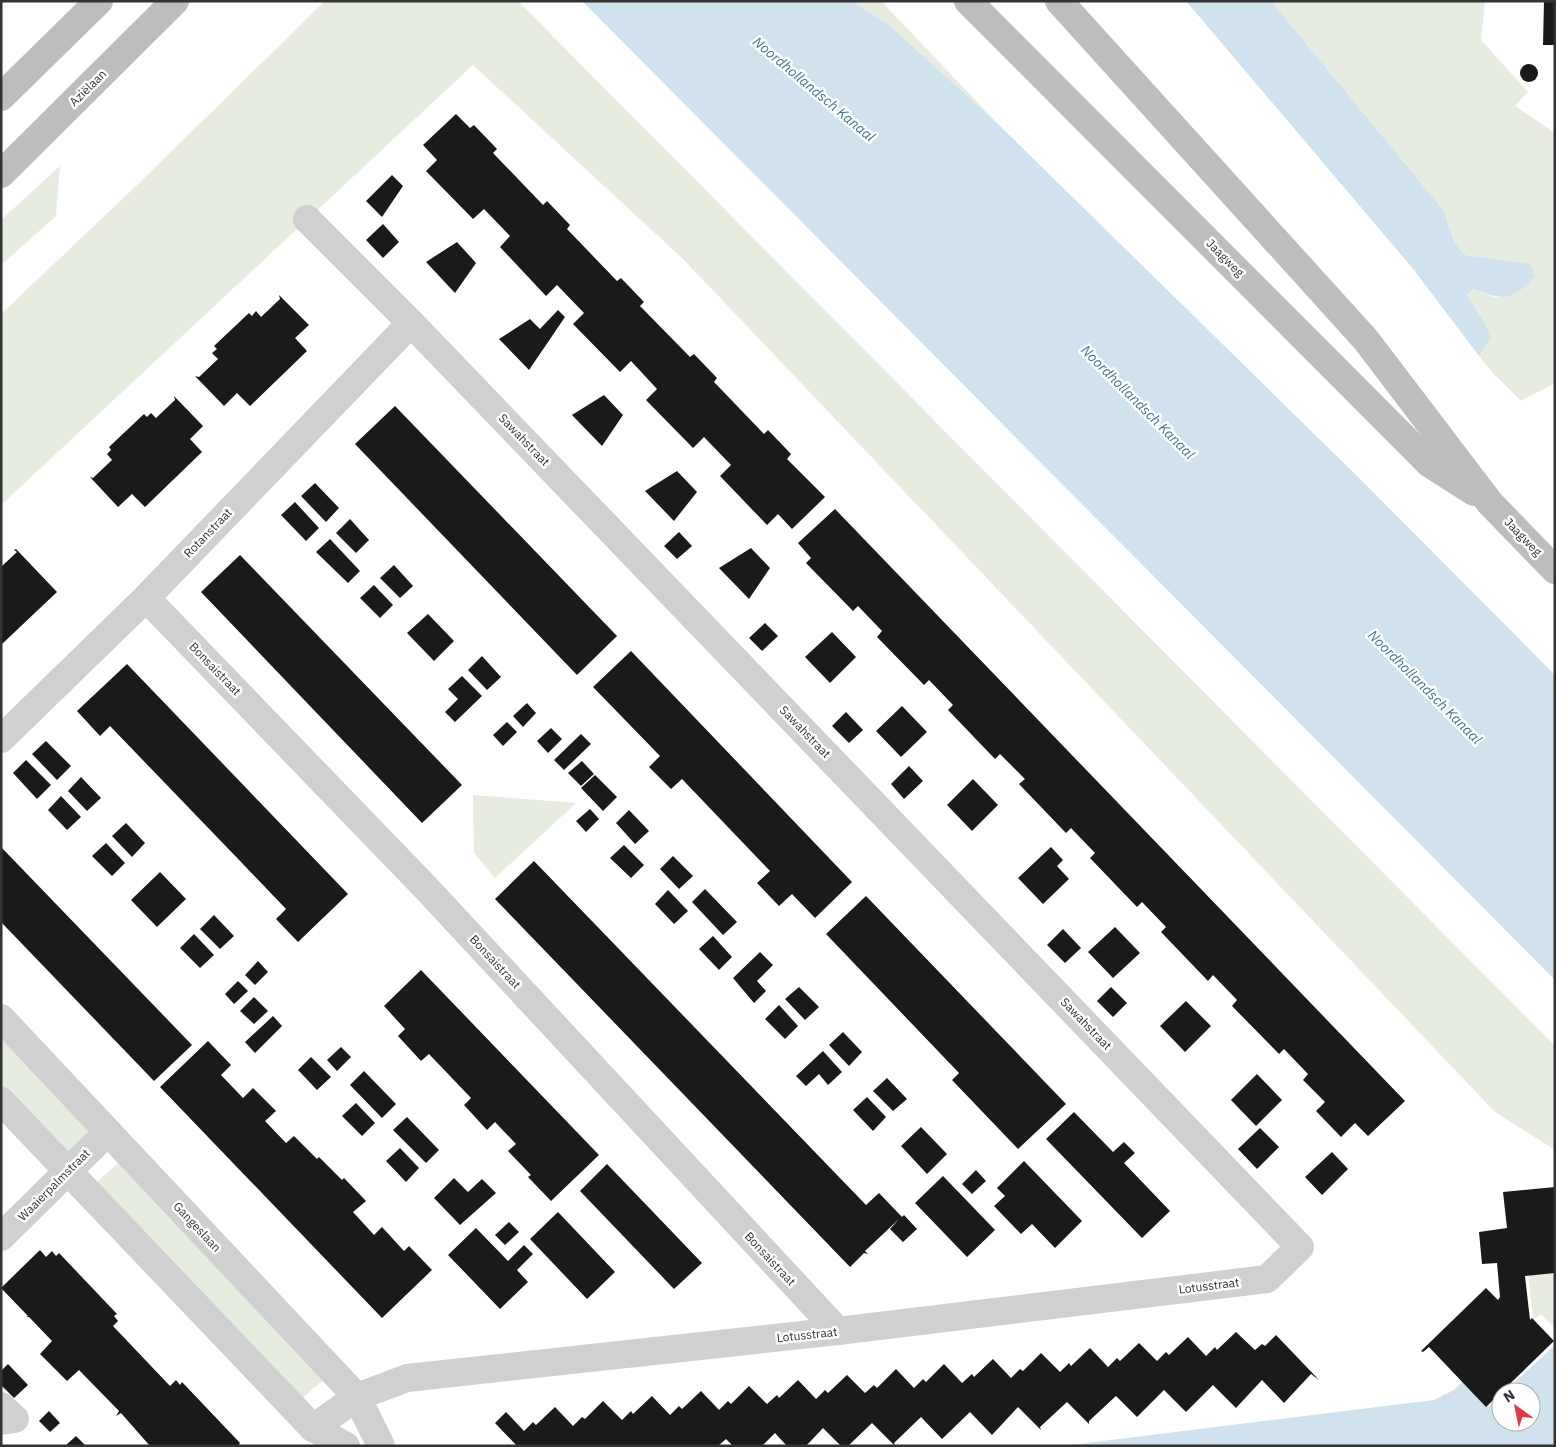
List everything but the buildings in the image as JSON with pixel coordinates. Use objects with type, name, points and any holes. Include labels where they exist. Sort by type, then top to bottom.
[{"type":"main road","points":[[1,97],[99,1]]},
{"type":"main road","name":"Aziëlaan","points":[[1,174],[175,1]]},
{"type":"main road","name":"Jaagweg","points":[[968,1],[1430,464],[1490,503]]},
{"type":"main road","name":"Jaagweg","points":[[1059,1],[1366,340],[1490,503],[1555,570]]},
{"type":"street","name":"Sawahstraat","points":[[307,219],[411,323],[1300,1247]]},
{"type":"street","name":"Rotanstraat","points":[[1,739],[146,598],[411,323]]},
{"type":"street","name":"Bonsaistraat","points":[[146,598],[427,889],[838,1331]]},
{"type":"street","name":"Gangeslaan","points":[[1,1018],[357,1397],[381,1446]]},
{"type":"street","points":[[1,1101],[69,1170],[313,1428],[346,1446]]},
{"type":"street","name":"Waaierpalmstraat","points":[[1,1237],[108,1132]]},
{"type":"street","name":"Lotusstraat","points":[[313,1428],[357,1397],[407,1378],[838,1331],[1267,1279],[1300,1247]]},
{"type":"street","points":[[1,1406],[14,1420],[1,1421]]},
{"type":"shaded area","points":[[325,1],[518,1],[1555,1046],[1555,1150],[1495,1112],[683,259],[473,65],[1,505],[1,314],[136,186]]},
{"type":"shaded area","points":[[852,1],[881,1],[997,123],[890,26]]},
{"type":"shaded area","points":[[1271,1],[1485,1],[1481,40],[1528,92],[1515,106],[1555,133],[1555,383],[1521,401],[1479,356],[1491,339],[1486,325],[1467,295],[1471,289],[1498,298],[1531,264],[1465,255],[1454,242],[1444,211]]},
{"type":"shaded area","points":[[60,166],[56,216],[1,265],[1,220]]},
{"type":"shaded area","points":[[473,795],[576,803],[495,878],[474,853]]},
{"type":"shaded area","points":[[1,1033],[93,1130],[68,1155],[1,1085]]},
{"type":"shaded area","points":[[121,1160],[327,1377],[300,1400],[95,1184]]},
{"type":"shaded area","points":[[1555,1271],[1555,1328],[1541,1314],[1533,1320],[1528,1274]]},
{"type":"water","name":"Noordhollandsch Kanaal","points":[[582,1],[852,1],[890,26],[997,123],[1355,474],[1555,675],[1555,980]]},
{"type":"water","points":[[1186,1],[1271,1],[1444,211],[1454,242],[1465,255],[1531,264],[1535,277],[1512,295],[1500,297],[1472,289],[1467,295],[1486,325],[1491,339],[1479,356],[1414,270]]},
{"type":"water","points":[[1555,1345],[1555,1446],[1063,1446],[1434,1400],[1454,1390],[1464,1380],[1488,1407],[1491,1404],[1491,1432],[1541,1432],[1541,1382],[1515,1382]]}]
